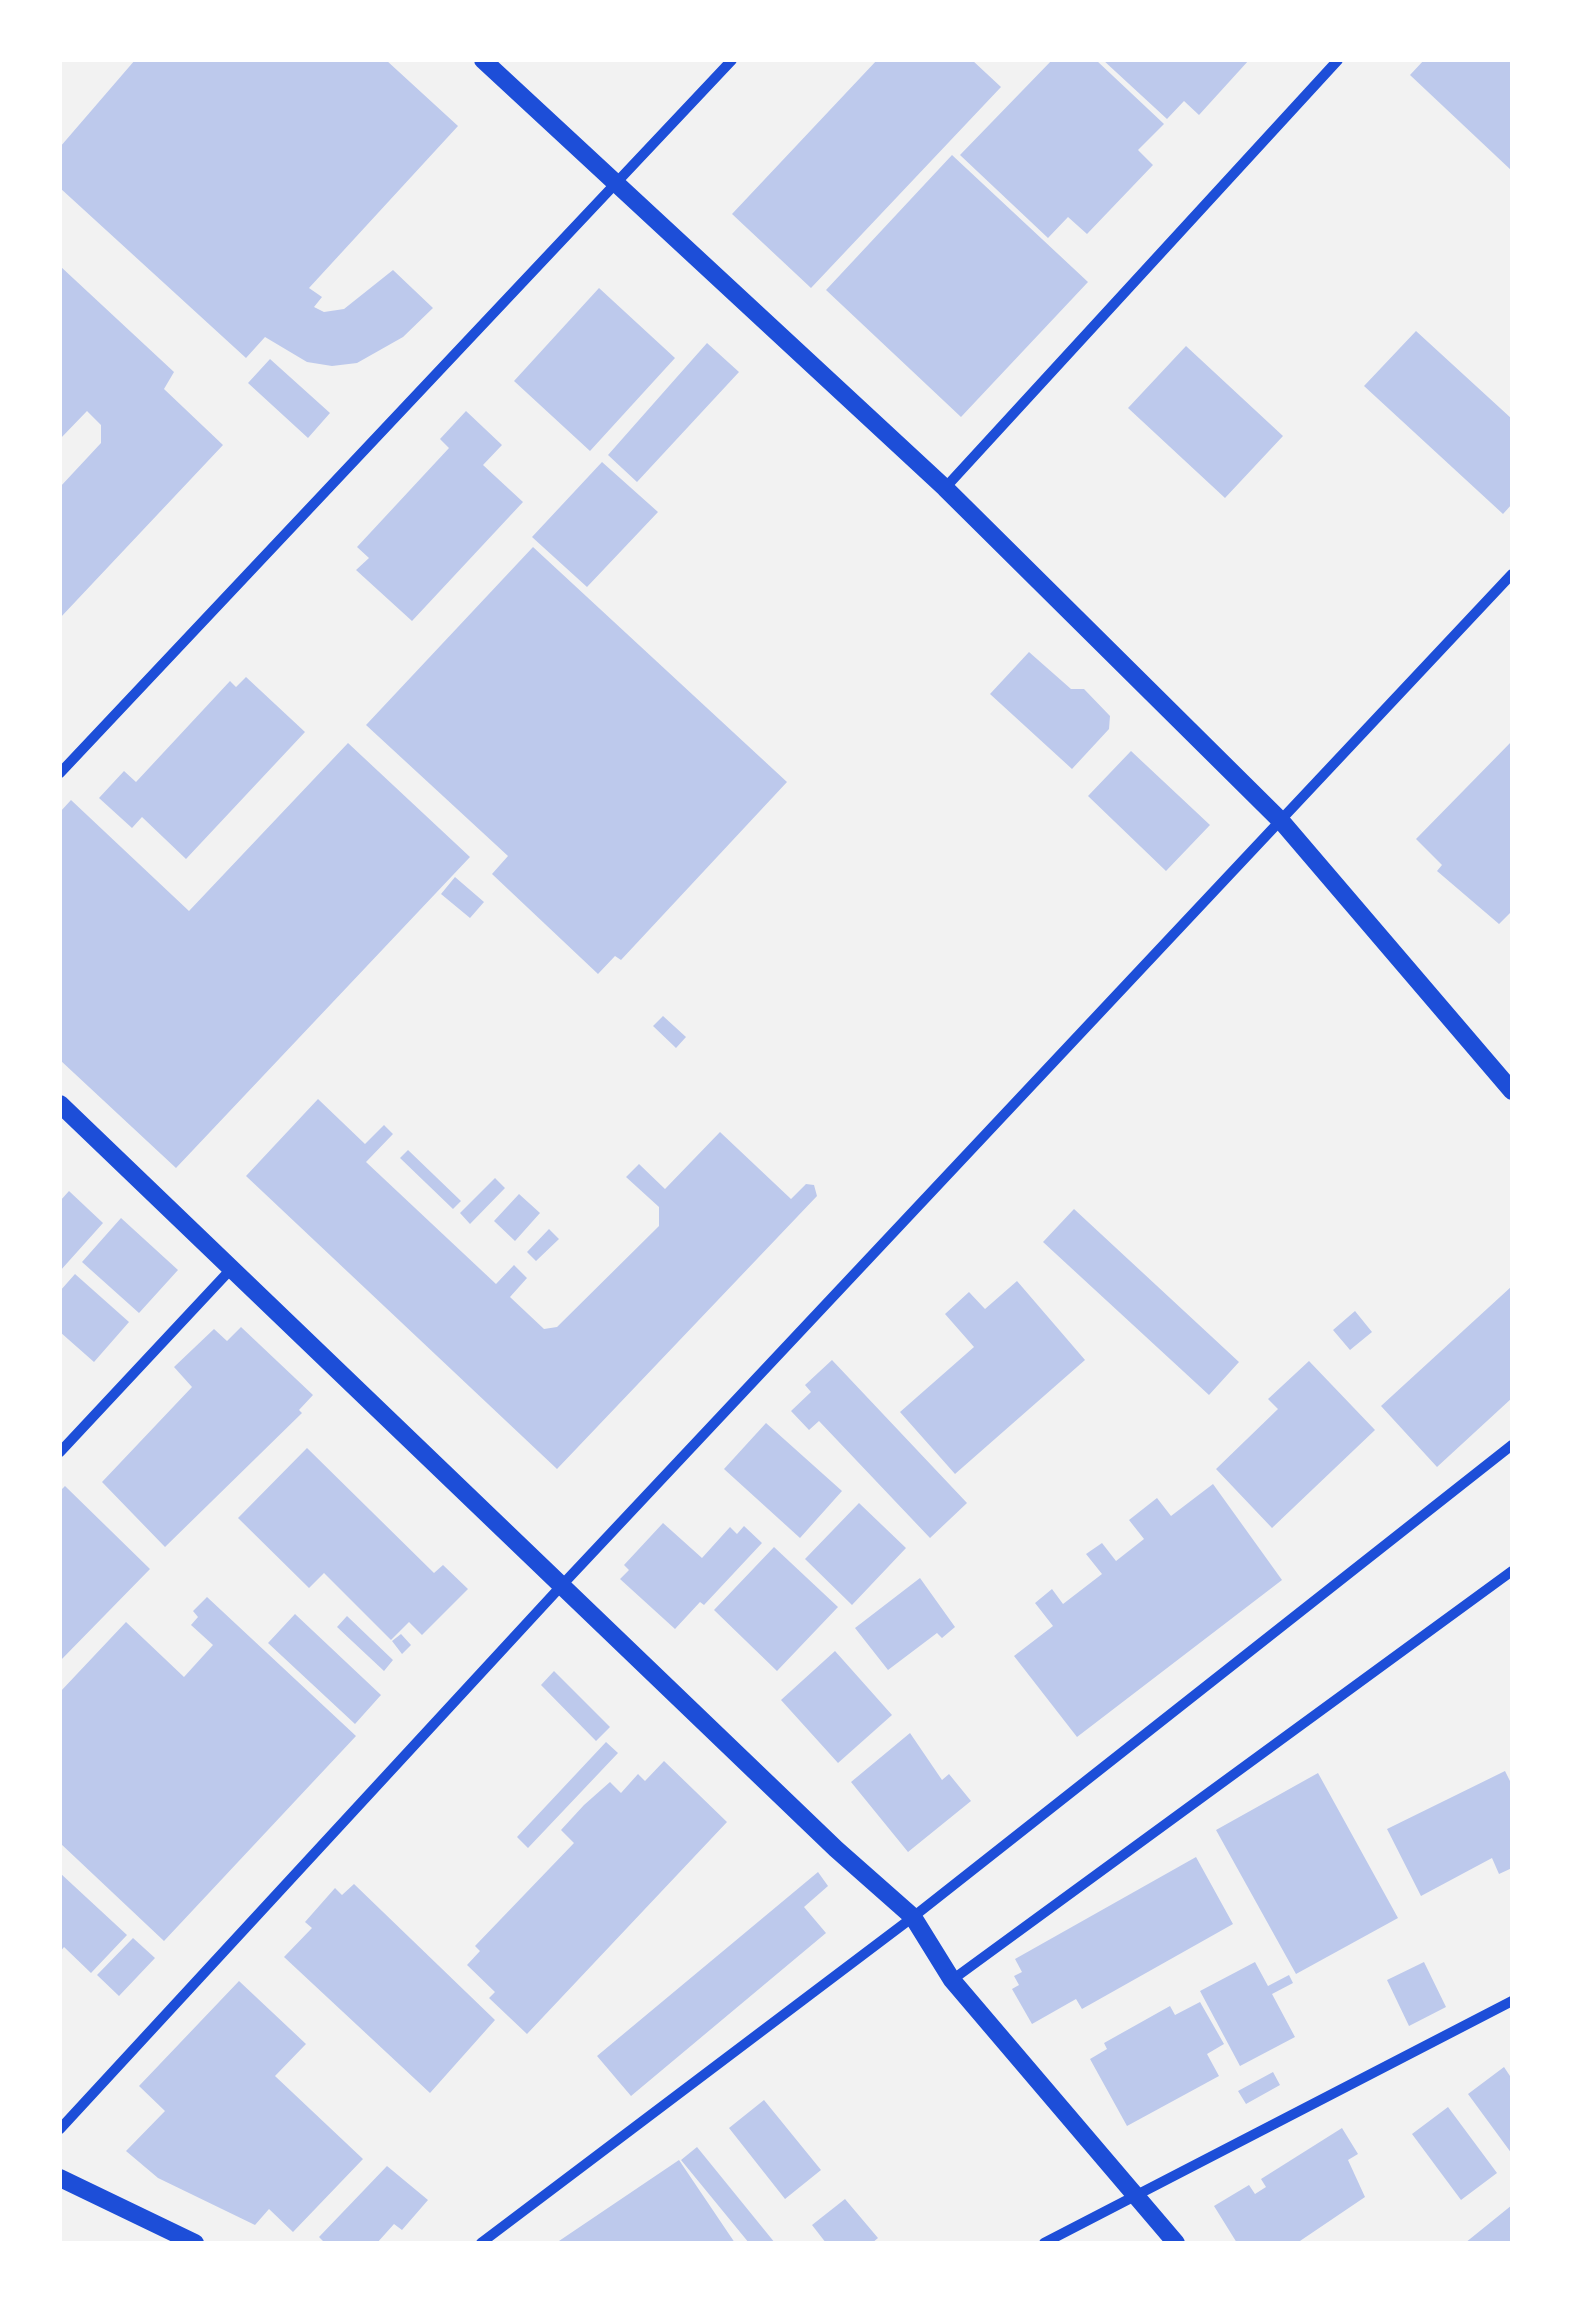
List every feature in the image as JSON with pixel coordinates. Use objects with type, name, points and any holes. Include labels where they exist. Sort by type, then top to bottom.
[{"type":"street","points":[[483,60],[945,488],[1282,822],[1512,1091]]},
{"type":"street","points":[[60,773],[732,60]]},
{"type":"street","points":[[945,488],[1338,60]]},
{"type":"street","points":[[60,2129],[563,1584],[1512,574]]},
{"type":"street","points":[[60,1104],[836,1849],[913,1917],[952,1980],[1176,2243]]},
{"type":"street","points":[[60,1452],[232,1268]]},
{"type":"street","points":[[480,2243],[913,1917],[1512,1445]]},
{"type":"street","points":[[952,1980],[1512,1570]]},
{"type":"street","points":[[1044,2243],[1512,2001]]},
{"type":"street","points":[[60,2178],[195,2243]]},
{"type":"building","points":[[135,60],[386,60],[458,126],[309,288],[322,297],[314,307],[324,312],[344,309],[393,270],[433,308],[403,337],[357,363],[332,366],[307,362],[265,337],[246,358],[60,188],[60,147]]},
{"type":"building","points":[[877,60],[972,60],[1001,87],[811,288],[732,214]]},
{"type":"building","points":[[1052,60],[1096,60],[1164,124],[1138,150],[1153,165],[1087,234],[1068,217],[1048,238],[960,155]]},
{"type":"building","points":[[1103,60],[1249,60],[1199,115],[1184,101],[1167,119]]},
{"type":"building","points":[[1424,60],[1512,60],[1512,171],[1410,75]]},
{"type":"building","points":[[952,155],[1088,282],[961,417],[826,290]]},
{"type":"building","points":[[60,266],[174,372],[164,389],[223,445],[60,618],[60,487],[101,443],[101,425],[87,411],[60,439]]},
{"type":"building","points":[[599,288],[675,358],[590,451],[514,381]]},
{"type":"building","points":[[1416,331],[1512,419],[1512,504],[1503,514],[1364,386]]},
{"type":"building","points":[[707,343],[739,372],[637,482],[608,455]]},
{"type":"building","points":[[1186,346],[1283,436],[1225,498],[1128,408]]},
{"type":"building","points":[[270,359],[330,413],[308,438],[248,383]]},
{"type":"building","points":[[466,411],[502,445],[483,465],[523,502],[412,621],[356,570],[369,558],[357,547],[449,448],[440,439]]},
{"type":"building","points":[[602,462],[658,512],[587,587],[532,537]]},
{"type":"building","points":[[533,547],[787,782],[621,960],[615,956],[598,974],[492,874],[508,856],[366,725]]},
{"type":"building","points":[[1029,652],[1071,689],[1084,689],[1110,716],[1109,729],[1072,769],[990,694]]},
{"type":"building","points":[[246,677],[305,732],[186,859],[142,817],[132,828],[99,798],[124,771],[136,782],[230,681],[236,687]]},
{"type":"building","points":[[1512,741],[1512,911],[1499,924],[1437,871],[1442,865],[1416,839]]},
{"type":"building","points":[[348,743],[470,857],[176,1168],[60,1060],[60,812],[71,800],[189,911]]},
{"type":"building","points":[[1131,751],[1210,825],[1166,871],[1088,796]]},
{"type":"building","points":[[455,877],[484,902],[470,918],[441,894]]},
{"type":"building","points":[[663,1016],[686,1037],[676,1048],[653,1026]]},
{"type":"building","points":[[318,1099],[365,1144],[384,1125],[393,1134],[366,1162],[496,1284],[514,1265],[527,1278],[510,1297],[544,1329],[557,1327],[659,1226],[659,1207],[626,1177],[639,1164],[665,1189],[720,1132],[791,1199],[806,1184],[814,1185],[817,1196],[557,1469],[246,1176]]},
{"type":"building","points":[[408,1150],[461,1201],[453,1209],[400,1158]]},
{"type":"building","points":[[495,1178],[505,1188],[470,1224],[460,1213]]},
{"type":"building","points":[[69,1191],[103,1223],[60,1271],[60,1201]]},
{"type":"building","points":[[519,1194],[540,1213],[515,1241],[494,1221]]},
{"type":"building","points":[[1074,1209],[1239,1362],[1209,1395],[1043,1242]]},
{"type":"building","points":[[121,1218],[178,1270],[139,1313],[82,1262]]},
{"type":"building","points":[[549,1229],[559,1239],[536,1261],[527,1252]]},
{"type":"building","points":[[75,1274],[129,1322],[94,1362],[60,1332],[60,1291]]},
{"type":"building","points":[[1017,1281],[1085,1360],[955,1474],[900,1412],[974,1347],[945,1314],[969,1292],[985,1309]]},
{"type":"building","points":[[1512,1286],[1512,1398],[1437,1467],[1381,1406]]},
{"type":"building","points":[[1355,1311],[1372,1332],[1350,1350],[1333,1330]]},
{"type":"building","points":[[241,1327],[313,1395],[299,1410],[302,1413],[165,1547],[102,1482],[192,1387],[174,1367],[214,1329],[227,1341]]},
{"type":"building","points":[[832,1360],[967,1503],[930,1538],[819,1421],[809,1430],[791,1411],[811,1392],[805,1385]]},
{"type":"building","points":[[1309,1361],[1375,1430],[1272,1528],[1216,1469],[1278,1409],[1268,1399]]},
{"type":"building","points":[[766,1423],[842,1491],[800,1538],[724,1469]]},
{"type":"building","points":[[307,1448],[434,1573],[443,1565],[468,1589],[422,1635],[409,1622],[391,1640],[324,1573],[309,1588],[238,1518]]},
{"type":"building","points":[[1213,1484],[1282,1580],[1077,1737],[1014,1656],[1053,1626],[1035,1603],[1052,1589],[1063,1604],[1102,1574],[1086,1554],[1102,1543],[1116,1561],[1144,1539],[1129,1520],[1157,1498],[1171,1516]]},
{"type":"building","points":[[65,1486],[150,1569],[60,1661],[60,1491]]},
{"type":"building","points":[[859,1503],[906,1548],[852,1605],[805,1559]]},
{"type":"building","points":[[663,1523],[702,1558],[730,1527],[737,1534],[744,1526],[762,1543],[704,1605],[700,1602],[675,1629],[620,1579],[629,1570],[624,1565]]},
{"type":"building","points":[[774,1547],[838,1607],[777,1671],[714,1610]]},
{"type":"building","points":[[920,1578],[955,1627],[942,1638],[937,1633],[888,1670],[855,1628]]},
{"type":"building","points":[[207,1597],[356,1736],[164,1941],[60,1843],[60,1692],[126,1622],[184,1677],[213,1645],[191,1625],[198,1617],[193,1611]]},
{"type":"building","points":[[295,1614],[381,1695],[355,1724],[268,1643]]},
{"type":"building","points":[[347,1616],[393,1660],[384,1671],[337,1627]]},
{"type":"building","points":[[401,1634],[411,1645],[402,1654],[392,1641]]},
{"type":"building","points":[[835,1651],[892,1715],[838,1763],[781,1700]]},
{"type":"building","points":[[554,1671],[610,1727],[596,1741],[541,1685]]},
{"type":"building","points":[[910,1733],[942,1780],[949,1774],[971,1801],[908,1852],[851,1782]]},
{"type":"building","points":[[606,1742],[618,1753],[528,1848],[517,1837]]},
{"type":"building","points":[[664,1761],[727,1822],[527,2034],[489,1998],[495,1992],[467,1965],[480,1951],[475,1946],[574,1843],[561,1830],[584,1805],[610,1782],[621,1793],[638,1774],[645,1781]]},
{"type":"building","points":[[1505,1771],[1512,1785],[1512,1868],[1499,1874],[1492,1858],[1421,1896],[1387,1829]]},
{"type":"building","points":[[1318,1773],[1398,1918],[1296,1974],[1216,1830]]},
{"type":"building","points":[[1196,1857],[1233,1924],[1082,2009],[1076,1999],[1032,2024],[1012,1989],[1019,1985],[1014,1976],[1022,1972],[1015,1959]]},
{"type":"building","points":[[818,1872],[828,1886],[804,1907],[826,1933],[631,2096],[597,2056]]},
{"type":"building","points":[[60,1873],[127,1935],[91,1973],[64,1947],[60,1952]]},
{"type":"building","points":[[354,1884],[495,2020],[430,2093],[284,1957],[312,1928],[305,1922],[335,1888],[342,1895]]},
{"type":"building","points":[[133,1938],[155,1958],[119,1996],[97,1975]]},
{"type":"building","points":[[1255,1962],[1268,1986],[1289,1975],[1293,1983],[1272,1994],[1295,2037],[1240,2066],[1200,1991]]},
{"type":"building","points":[[1424,1962],[1446,2007],[1409,2026],[1387,1980]]},
{"type":"building","points":[[239,1981],[306,2044],[275,2076],[363,2159],[293,2232],[269,2209],[255,2225],[158,2178],[126,2151],[165,2111],[139,2086]]},
{"type":"building","points":[[1200,2002],[1224,2044],[1207,2054],[1219,2076],[1127,2126],[1090,2059],[1107,2049],[1104,2043],[1170,2006],[1175,2015]]},
{"type":"building","points":[[1504,2067],[1512,2079],[1512,2154],[1468,2094]]},
{"type":"building","points":[[1273,2072],[1280,2085],[1246,2104],[1238,2091]]},
{"type":"building","points":[[764,2100],[821,2170],[785,2199],[729,2128]]},
{"type":"building","points":[[1448,2107],[1497,2173],[1461,2200],[1412,2134]]},
{"type":"building","points":[[1342,2128],[1358,2154],[1348,2160],[1365,2197],[1297,2243],[1237,2243],[1214,2206],[1249,2185],[1255,2194],[1266,2187],[1261,2179]]},
{"type":"building","points":[[697,2147],[775,2243],[749,2243],[681,2160]]},
{"type":"building","points":[[679,2160],[735,2243],[556,2243]]},
{"type":"building","points":[[387,2166],[428,2200],[402,2230],[394,2224],[377,2243],[325,2243],[319,2237]]},
{"type":"building","points":[[845,2199],[878,2238],[872,2243],[826,2243],[812,2225]]},
{"type":"building","points":[[1512,2205],[1512,2243],[1465,2243]]}]
